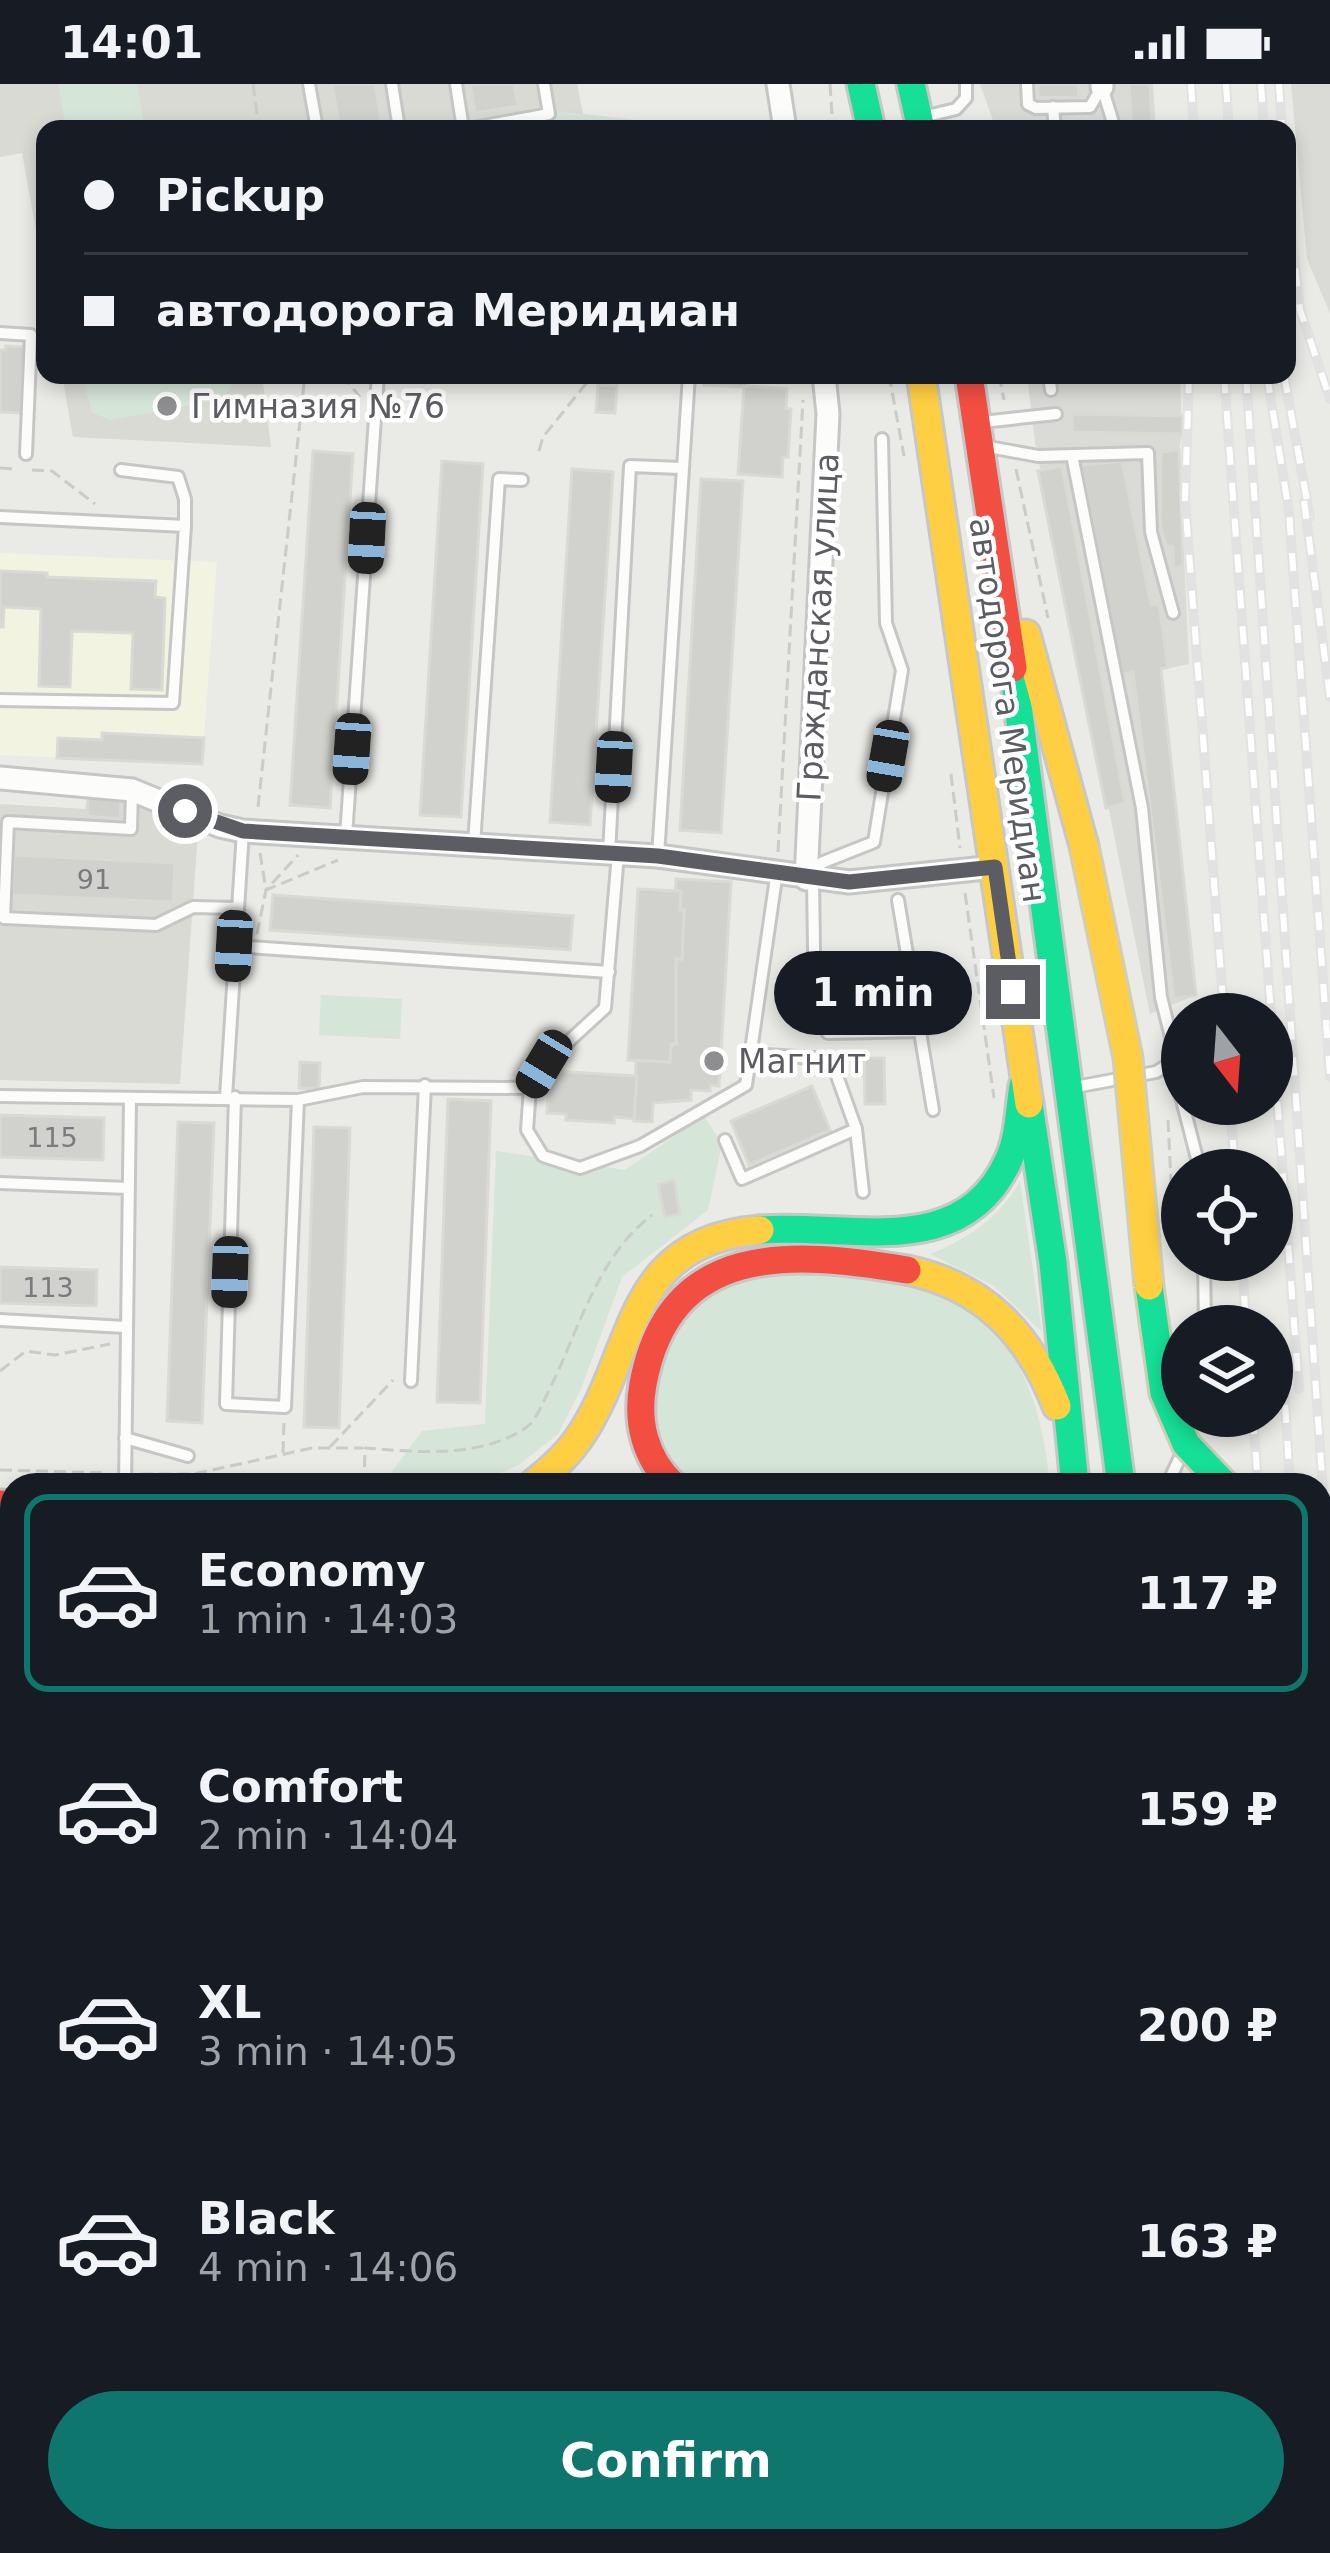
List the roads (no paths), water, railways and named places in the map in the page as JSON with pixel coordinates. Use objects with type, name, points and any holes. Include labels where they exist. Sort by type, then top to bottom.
[{"type":"main road","points":[[861,84],[870,120]]},
{"type":"main road","points":[[911,84],[918,120]]},
{"type":"main road","name":"автодорога Меридиан","points":[[922,384],[1053,1263],[1074,1473]]},
{"type":"main road","name":"автодорога Меридиан","points":[[971,384],[1094,1256],[1120,1473]]},
{"type":"main road","points":[[991,504],[1084,846],[1128,1058],[1167,1406],[1186,1444],[1214,1473]]},
{"type":"main road","points":[[547,1473],[587,1429],[636,1304],[665,1269],[705,1242],[753,1227],[917,1231],[952,1223],[982,1201],[1004,1170],[1025,1075]]},
{"type":"main road","points":[[663,1473],[650,1456],[641,1426],[643,1380],[658,1332],[670,1310],[709,1277],[730,1267],[770,1259],[908,1270],[936,1276],[981,1298],[1016,1329],[1032,1352],[1073,1450]]},
{"type":"street","points":[[778,84],[784,120]]},
{"type":"street","name":"Гражданская улица","points":[[809,879],[829,414],[825,384]]},
{"type":"street","points":[[0,778],[132,790],[220,826],[317,834],[347,846],[474,844],[658,856],[809,879],[887,880],[995,867]]},
{"type":"lane","points":[[309,84],[315,120]]},
{"type":"lane","points":[[392,84],[398,120]]},
{"type":"lane","points":[[456,84],[463,120]]},
{"type":"lane","points":[[515,120],[549,114],[544,84]]},
{"type":"lane","points":[[927,120],[956,109],[966,98],[966,84]]},
{"type":"lane","points":[[1027,84],[1028,104],[1053,107],[1090,107],[1102,86]]},
{"type":"lane","points":[[1102,86],[1112,120]]},
{"type":"lane","points":[[1053,107],[1054,120]]},
{"type":"lane","points":[[0,333],[31,335],[26,454]]},
{"type":"lane","points":[[347,846],[377,384]]},
{"type":"lane","points":[[658,856],[687,384]]},
{"type":"lane","points":[[1050,384],[1051,390]]},
{"type":"lane","points":[[979,434],[1007,419],[1056,414]]},
{"type":"lane","points":[[979,434],[1012,451],[1148,453],[1151,532],[1173,613]]},
{"type":"lane","points":[[882,439],[886,623],[902,670],[874,842],[821,863],[809,879],[815,1017],[829,1033],[920,1031]]},
{"type":"lane","points":[[1072,455],[1142,808],[1161,997]]},
{"type":"lane","points":[[681,468],[630,466],[610,972],[605,1008],[544,1064],[530,1088],[527,1130],[542,1156],[580,1168],[640,1146],[746,1085],[777,872]]},
{"type":"lane","points":[[0,700],[173,703],[185,499],[178,477],[121,470]]},
{"type":"lane","points":[[474,844],[499,478],[523,480]]},
{"type":"lane","points":[[0,518],[185,526]]},
{"type":"lane","points":[[132,790],[131,829],[8,822],[4,918],[156,925],[193,907],[237,908]]},
{"type":"lane","points":[[250,831],[234,946],[226,1404],[285,1407],[298,1100]]},
{"type":"lane","points":[[898,900],[933,1110]]},
{"type":"lane","points":[[234,946],[610,972]]},
{"type":"lane","points":[[749,1054],[831,1059],[856,1129],[863,1192]]},
{"type":"lane","points":[[1067,1088],[1161,1069]]},
{"type":"lane","points":[[411,1381],[424,1085]]},
{"type":"lane","points":[[0,1096],[298,1100],[363,1088],[530,1088]]},
{"type":"lane","points":[[125,1473],[130,1099]]},
{"type":"lane","points":[[725,1140],[742,1179],[856,1129]]},
{"type":"lane","points":[[0,1183],[128,1188]]},
{"type":"lane","points":[[0,1320],[125,1327]]},
{"type":"lane","points":[[1173,1473],[1190,1437]]},
{"type":"lane","points":[[125,1438],[188,1456]]},
{"type":"railway","points":[[1191,84],[1193,120]]},
{"type":"railway","points":[[1226,84],[1228,120]]},
{"type":"railway","points":[[1261,84],[1263,120]]},
{"type":"railway","points":[[1279,84],[1281,120]]},
{"type":"railway","points":[[1296,275],[1300,310],[1330,399]]},
{"type":"railway","points":[[1189,384],[1185,500],[1222,993]]},
{"type":"railway","points":[[1225,384],[1269,993]]},
{"type":"railway","points":[[1247,384],[1322,1473]]},
{"type":"railway","points":[[1268,384],[1289,512],[1330,1077]]},
{"type":"railway","points":[[1286,384],[1310,517]]},
{"type":"railway","points":[[1304,501],[1330,697]]},
{"type":"railway","points":[[1232,1125],[1233,1149]]},
{"type":"railway","points":[[1279,1125],[1299,1389]]},
{"type":"railway","points":[[1243,1281],[1245,1305]]},
{"type":"railway","points":[[1255,1437],[1257,1473]]},
{"type":"railway","points":[[1287,1437],[1289,1473]]},
{"type":"place","name":"Гимназия №76","points":[[167,406]]},
{"type":"place","name":"Магнит","points":[[714,1061]]}]
